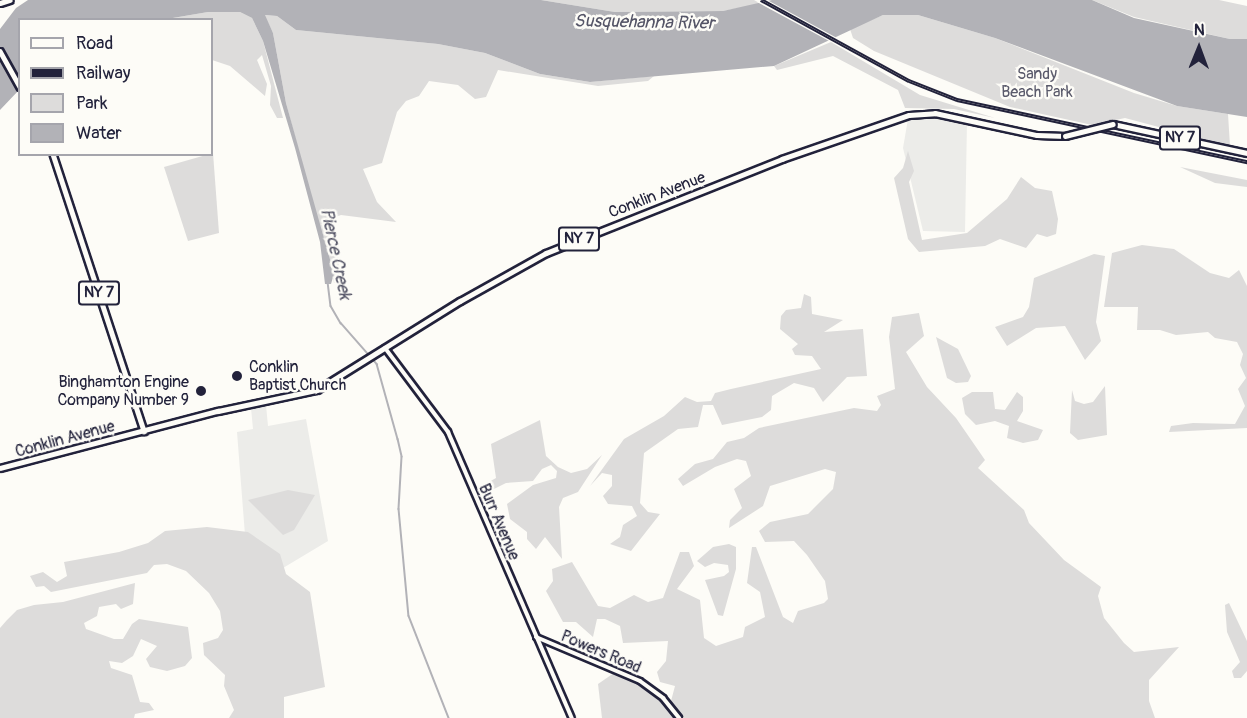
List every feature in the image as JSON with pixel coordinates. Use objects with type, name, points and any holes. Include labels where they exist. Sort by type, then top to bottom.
[{"type":"main road","points":[[0,3],[10,0]]},
{"type":"main road","points":[[0,51],[18,83]]},
{"type":"main road","name":"Conklin Avenue","points":[[0,468],[144,430],[311,392],[546,253],[782,159],[909,115],[935,112],[1037,135],[1065,136],[1113,124],[1247,153]]},
{"type":"main road","name":"NY 7","points":[[54,156],[144,430]]},
{"type":"street","name":"Burr Avenue","points":[[384,348],[448,432],[572,718]]},
{"type":"street","name":"Powers Road","points":[[536,637],[640,681],[663,698],[679,718]]},
{"type":"shaded area","points":[[930,115],[967,122],[965,232],[923,231],[903,148],[908,119]]},
{"type":"shaded area","points":[[266,405],[268,426],[306,419],[328,541],[283,568],[245,535],[237,432],[253,429],[251,408]]},
{"type":"green space","points":[[541,0],[754,0],[761,4],[723,11],[615,12]]},
{"type":"green space","points":[[1092,0],[1219,0],[1247,6],[1247,39],[1230,39],[1134,17]]},
{"type":"green space","points":[[208,12],[240,12],[252,18],[263,41],[283,118],[277,118],[270,105],[271,86],[262,55],[257,60],[267,84],[265,96],[230,66],[213,60],[213,18],[173,18]]},
{"type":"green space","points":[[264,15],[277,16],[296,30],[438,44],[485,53],[540,74],[590,82],[654,76],[648,81],[598,86],[498,70],[486,97],[475,99],[458,85],[429,81],[419,96],[406,101],[397,112],[382,163],[363,169],[377,202],[396,222],[341,215],[330,219],[330,232],[339,252],[338,283],[334,283],[286,103],[273,33]]},
{"type":"green space","name":"Sandy Beach Park","points":[[883,15],[918,15],[995,38],[1134,93],[1177,106],[1228,114],[1230,146],[1125,118],[1092,125],[1010,107],[874,51],[853,38],[850,29]]},
{"type":"green space","points":[[831,42],[920,95],[995,118],[954,109],[905,108],[898,90],[833,56],[777,70],[774,66]]},
{"type":"green space","points":[[908,151],[914,171],[909,182],[922,240],[967,233],[1007,199],[1021,177],[1035,188],[1052,191],[1058,219],[1056,234],[1047,237],[1037,234],[1026,248],[1000,239],[985,246],[919,252],[908,239],[894,178],[903,168]]},
{"type":"green space","points":[[213,153],[219,233],[188,241],[164,167],[202,156],[213,156]]},
{"type":"green space","points":[[1180,167],[1247,180],[1247,187],[1215,183]]},
{"type":"green space","points":[[1142,245],[1174,249],[1210,273],[1229,278],[1239,270],[1247,286],[1247,428],[1169,432],[1171,426],[1193,423],[1235,424],[1245,406],[1238,389],[1246,378],[1240,365],[1243,354],[1237,342],[1215,338],[1208,332],[1176,335],[1160,330],[1137,330],[1138,307],[1104,307],[1112,253]]},
{"type":"green space","points":[[1094,254],[1105,256],[1096,322],[1101,341],[1085,360],[1065,326],[1036,328],[1007,346],[995,327],[1023,317],[1029,307],[1034,278]]},
{"type":"green space","points":[[804,294],[811,297],[812,314],[843,320],[824,332],[863,329],[867,376],[847,377],[823,402],[814,388],[794,383],[772,396],[771,410],[762,417],[722,425],[713,405],[703,405],[698,427],[678,429],[644,453],[640,503],[648,512],[660,514],[631,551],[610,544],[620,537],[623,525],[637,516],[632,506],[608,504],[603,496],[612,486],[612,475],[602,473],[590,486],[624,439],[664,416],[685,397],[697,402],[711,401],[715,393],[821,369],[812,356],[795,355],[792,349],[798,344],[780,329],[781,316],[786,310],[801,308]]},
{"type":"green space","points":[[919,313],[924,336],[906,352],[927,387],[956,418],[985,460],[978,468],[1024,510],[1029,523],[1064,560],[1101,587],[1098,596],[1104,618],[1134,652],[1179,647],[1149,680],[1149,701],[1155,718],[684,718],[671,701],[675,686],[660,682],[657,672],[666,661],[668,641],[623,643],[620,626],[605,619],[597,619],[593,637],[576,622],[563,622],[546,591],[553,581],[552,569],[572,562],[598,606],[610,608],[634,595],[648,602],[663,598],[680,552],[689,552],[694,566],[677,589],[700,600],[704,638],[716,646],[743,637],[745,627],[765,617],[760,592],[747,583],[752,547],[756,547],[783,617],[793,623],[798,611],[824,603],[828,599],[825,581],[807,555],[794,541],[765,542],[759,531],[770,522],[808,514],[833,489],[836,472],[825,469],[770,486],[763,506],[729,528],[730,520],[742,508],[734,489],[751,476],[746,461],[737,459],[715,467],[683,486],[678,479],[695,464],[713,459],[727,442],[744,438],[759,428],[854,408],[877,411],[881,405],[877,396],[895,389],[889,337],[892,317]]},
{"type":"green space","points":[[936,337],[958,349],[971,376],[968,382],[956,383],[947,378]]},
{"type":"green space","points":[[1105,386],[1107,435],[1078,440],[1070,433],[1072,390],[1075,401],[1084,404],[1093,402]]},
{"type":"green space","points":[[972,392],[993,392],[995,409],[1005,410],[1017,392],[1023,397],[1023,411],[1017,421],[1043,430],[1038,440],[1023,443],[1007,438],[1009,426],[995,421],[976,425],[965,414],[962,398]]},
{"type":"green space","points":[[540,420],[546,456],[558,467],[571,473],[587,469],[602,455],[578,492],[563,498],[559,507],[562,559],[545,537],[536,549],[527,539],[527,532],[510,519],[507,504],[533,485],[556,478],[557,471],[551,465],[542,469],[533,481],[506,483],[482,495],[478,488],[496,478],[491,444]]},
{"type":"green space","points":[[288,490],[315,495],[294,530],[283,535],[248,500]]},
{"type":"green space","points":[[207,527],[248,532],[280,554],[286,574],[310,592],[325,687],[284,697],[284,718],[229,718],[234,710],[224,686],[225,675],[204,655],[203,643],[218,638],[223,630],[220,611],[209,593],[186,571],[167,564],[154,565],[147,573],[51,592],[44,586],[36,587],[30,576],[43,572],[57,582],[67,576],[64,562],[119,552],[148,543],[165,531]]},
{"type":"green space","points":[[729,544],[736,547],[736,569],[723,616],[718,615],[705,580],[724,576],[729,572],[728,565],[714,563],[705,567],[697,561],[713,547]]},
{"type":"green space","points":[[135,583],[133,604],[121,609],[116,604],[99,607],[97,616],[84,623],[86,629],[114,639],[123,639],[132,624],[139,619],[188,627],[192,658],[185,666],[167,671],[150,667],[146,659],[157,646],[141,639],[133,656],[122,663],[109,661],[111,668],[132,675],[140,702],[149,703],[154,710],[135,714],[134,718],[0,718],[0,628],[17,610],[34,605],[63,602]]},
{"type":"green space","points":[[1229,603],[1247,641],[1247,671],[1241,678],[1234,678],[1232,671],[1240,662],[1227,632],[1225,605]]},
{"type":"green space","points":[[614,673],[649,689],[676,718],[602,718],[598,684]]},
{"type":"water","name":"Susquehanna River","points":[[28,0],[541,0],[615,12],[723,11],[772,0],[1092,0],[1134,18],[1230,39],[1247,39],[1247,117],[1177,106],[995,38],[918,15],[883,15],[774,66],[590,82],[540,74],[485,53],[438,44],[296,30],[277,16],[265,15],[273,33],[286,103],[334,274],[331,284],[325,284],[320,242],[295,148],[263,41],[252,18],[240,12],[208,12],[173,18],[18,18],[18,91],[0,110],[0,29],[16,8]]},
{"type":"pier","points":[[768,0],[837,38],[831,42],[757,2]]},
{"type":"waterway","name":"Pierce Creek","points":[[328,282],[331,306],[341,323],[377,364],[398,439],[402,457],[399,509],[409,616],[449,718]]},
{"type":"railway","points":[[761,0],[909,81],[957,100],[1247,162]]},
{"type":"place","name":"Conklin Baptist Church","points":[[237,376]]},
{"type":"place","name":"Binghamton Engine Company Number 9","points":[[201,391]]}]
